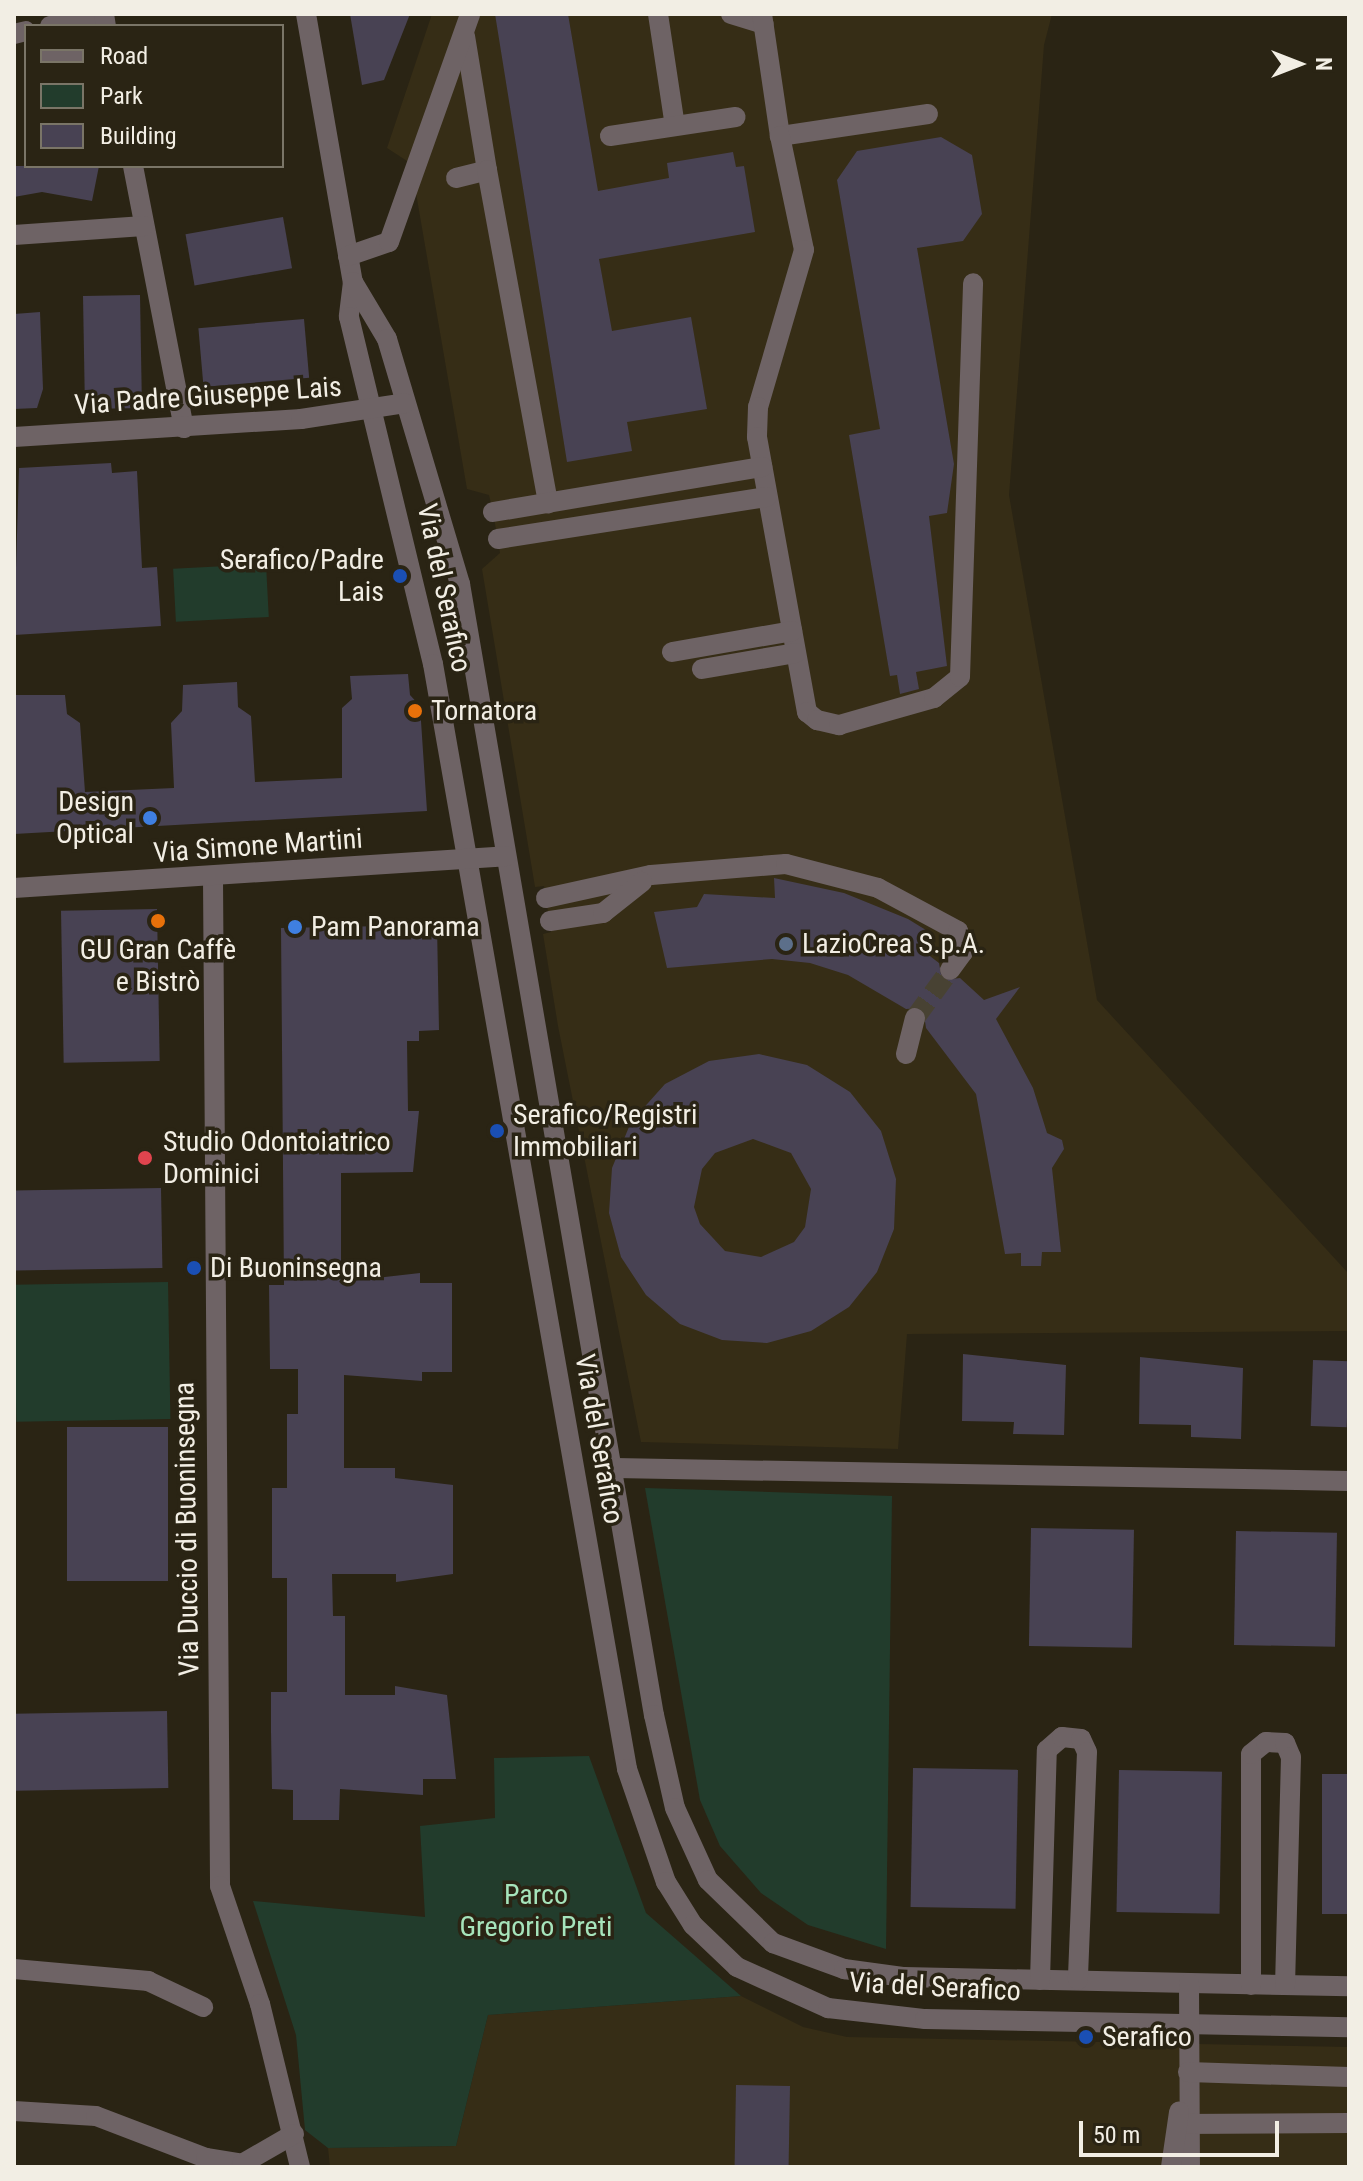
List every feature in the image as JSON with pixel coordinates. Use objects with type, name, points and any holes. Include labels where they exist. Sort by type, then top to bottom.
[{"type":"street","points":[[59,24],[104,14]]},
{"type":"street","name":"Via del Serafico","points":[[306,14],[353,282],[349,317],[416,582],[627,1769],[647,1843],[684,1913],[737,1967],[828,2008],[925,2019],[1349,2027]]},
{"type":"street","points":[[658,14],[675,126]]},
{"type":"street","points":[[731,14],[763,19],[780,136],[804,250],[758,407],[762,467],[807,712],[839,725],[934,698],[960,677],[973,283]]},
{"type":"street","points":[[348,256],[389,242],[467,22]]},
{"type":"street","points":[[467,22],[487,170],[548,503]]},
{"type":"street","points":[[780,136],[928,114]]},
{"type":"street","points":[[610,136],[736,117]]},
{"type":"street","points":[[133,168],[184,428]]},
{"type":"street","points":[[456,178],[487,170]]},
{"type":"street","points":[[14,235],[144,226]]},
{"type":"street","name":"Via del Serafico","points":[[353,282],[387,339],[457,571],[667,1779],[696,1859],[726,1904],[773,1943],[818,1963],[904,1977],[1349,1986]]},
{"type":"street","name":"Via Padre Giuseppe Lais","points":[[14,437],[184,428],[372,411],[405,403]]},
{"type":"street","points":[[493,512],[762,467]]},
{"type":"street","points":[[498,539],[767,497]]},
{"type":"street","points":[[672,652],[792,631]]},
{"type":"street","points":[[702,669],[796,653]]},
{"type":"street","name":"Via Simone Martini","points":[[14,888],[213,879],[506,856]]},
{"type":"street","points":[[546,898],[651,875],[786,864],[878,888],[958,931],[963,952],[950,970]]},
{"type":"street","points":[[550,921],[603,913],[651,875]]},
{"type":"street","name":"Via Duccio di Buoninsegna","points":[[213,879],[220,1886],[294,2134],[300,2167]]},
{"type":"street","points":[[906,1054],[915,1018]]},
{"type":"street","points":[[615,1468],[1349,1481]]},
{"type":"street","points":[[1040,1980],[1047,1750],[1062,1737],[1081,1739],[1087,1752],[1078,1980]]},
{"type":"street","points":[[1251,1985],[1251,1754],[1266,1742],[1285,1743],[1291,1757],[1285,1985]]},
{"type":"street","points":[[14,1969],[148,1981],[203,2007]]},
{"type":"street","points":[[1189,1983],[1188,2072],[1179,2086],[1190,2167]]},
{"type":"street","points":[[1188,2072],[1349,2077]]},
{"type":"street","points":[[14,2111],[96,2116],[242,2164],[294,2134]]},
{"type":"street","points":[[1185,2124],[1349,2123]]},
{"type":"street","points":[[1171,2167],[1185,2124]]},
{"type":"street","points":[[167,2141],[195,2167]]},
{"type":"shaded area","points":[[432,14],[1052,14],[1044,45],[1009,495],[1097,1000],[1349,1274],[1349,1331],[907,1334],[898,1449],[641,1442],[558,1026],[543,934],[551,932],[544,886],[535,887],[482,569],[500,553],[493,512],[489,495],[467,489],[416,193],[424,172],[387,148]]},
{"type":"shaded area","points":[[741,1996],[803,2027],[847,2037],[1349,2047],[1349,2167],[330,2167],[328,2148],[456,2146],[488,2015]]},
{"type":"green space","points":[[266,564],[269,617],[176,622],[173,569]]},
{"type":"green space","points":[[168,1282],[170,1419],[16,1422],[14,1285]]},
{"type":"green space","points":[[645,1488],[892,1496],[886,1949],[808,1925],[761,1893],[720,1846],[700,1800]]},
{"type":"green space","name":"Parco Gregorio Preti","points":[[589,1756],[646,1913],[741,1996],[488,2015],[456,2146],[328,2148],[305,2130],[296,2035],[253,1901],[425,1917],[420,1826],[495,1818],[494,1758]]},
{"type":"building","points":[[350,14],[410,14],[384,80],[362,85]]},
{"type":"building","points":[[495,14],[568,14],[598,191],[669,178],[667,163],[733,152],[736,167],[744,166],[755,232],[599,259],[612,331],[691,317],[707,409],[627,422],[632,451],[567,462]]},
{"type":"building","points":[[941,137],[972,155],[982,214],[963,241],[917,248],[954,464],[947,513],[929,516],[947,666],[916,672],[919,689],[900,694],[897,675],[890,676],[849,435],[880,429],[837,180],[857,151]]},
{"type":"building","points":[[14,166],[99,168],[92,201],[42,192],[14,197]]},
{"type":"building","points":[[283,217],[292,268],[195,285],[186,234]]},
{"type":"building","points":[[140,295],[142,408],[85,409],[83,296]]},
{"type":"building","points":[[40,312],[43,389],[37,408],[14,409],[14,314]]},
{"type":"building","points":[[304,319],[309,378],[204,387],[198,328]]},
{"type":"building","points":[[111,463],[112,473],[137,471],[142,568],[157,567],[161,626],[14,635],[19,468]]},
{"type":"building","points":[[408,674],[410,695],[420,706],[427,811],[14,834],[14,695],[65,695],[67,714],[80,723],[85,792],[174,788],[171,723],[182,711],[183,685],[237,682],[238,707],[251,716],[255,782],[342,778],[342,708],[352,699],[350,676]]},
{"type":"building","points":[[774,878],[844,893],[908,919],[934,935],[922,950],[939,963],[942,980],[960,978],[984,1000],[1020,987],[996,1019],[1033,1088],[1047,1133],[1062,1140],[1064,1149],[1052,1168],[1061,1252],[1042,1252],[1041,1266],[1021,1266],[1021,1253],[1005,1254],[976,1094],[926,1028],[923,1008],[906,1009],[848,975],[810,963],[772,959],[667,968],[654,912],[697,907],[704,894],[775,898]]},
{"type":"building","points":[[157,909],[160,1061],[64,1063],[61,911]]},
{"type":"building","points":[[437,925],[439,1030],[419,1031],[419,1041],[407,1041],[408,1111],[419,1111],[413,1172],[341,1173],[341,1282],[420,1273],[420,1283],[452,1283],[452,1372],[422,1372],[422,1381],[344,1375],[344,1468],[395,1468],[395,1478],[453,1485],[453,1574],[396,1582],[396,1574],[332,1574],[333,1616],[345,1616],[345,1695],[395,1695],[395,1686],[447,1695],[456,1779],[423,1779],[423,1795],[340,1789],[339,1820],[293,1820],[293,1790],[272,1789],[271,1731],[271,1692],[287,1692],[287,1578],[272,1578],[272,1488],[287,1488],[287,1414],[298,1414],[298,1369],[270,1369],[269,1285],[284,1285],[281,928]]},
{"type":"building","points":[[759,1054],[807,1065],[850,1092],[881,1131],[896,1179],[894,1229],[877,1272],[849,1307],[811,1331],[767,1343],[722,1340],[680,1324],[646,1295],[621,1257],[609,1213],[612,1168],[631,1122],[665,1084],[709,1061]],"holes":[[[753,1139],[791,1153],[811,1189],[805,1227],[794,1242],[761,1257],[725,1251],[700,1224],[694,1207],[702,1169],[715,1153]]]},
{"type":"building","points":[[161,1188],[162,1268],[15,1271],[14,1191]]},
{"type":"building","points":[[963,1354],[1066,1365],[1064,1435],[1013,1434],[1014,1422],[962,1421]]},
{"type":"building","points":[[1140,1357],[1243,1368],[1241,1439],[1191,1437],[1191,1425],[1139,1424]]},
{"type":"building","points":[[1313,1360],[1349,1361],[1347,1427],[1311,1426]]},
{"type":"building","points":[[67,1427],[168,1427],[168,1581],[67,1581]]},
{"type":"building","points":[[1031,1528],[1134,1530],[1132,1648],[1029,1646]]},
{"type":"building","points":[[1236,1531],[1337,1533],[1335,1647],[1234,1645]]},
{"type":"building","points":[[167,1711],[168,1788],[15,1791],[14,1714]]},
{"type":"building","points":[[913,1768],[1018,1770],[1016,1909],[911,1907]]},
{"type":"building","points":[[1119,1770],[1222,1772],[1220,1914],[1117,1912]]},
{"type":"building","points":[[1322,1774],[1349,1774],[1349,1914],[1322,1914]]},
{"type":"building","points":[[736,2085],[790,2086],[789,2167],[735,2167]]},
{"type":"tunnel","points":[[915,1018],[950,970]]},
{"type":"place","name":"Serafico/Padre Lais","points":[[400,576]]},
{"type":"place","name":"Tornatora","points":[[415,711]]},
{"type":"place","name":"Design Optical","points":[[150,818]]},
{"type":"place","name":"GU Gran Caffè e Bistrò","points":[[158,921]]},
{"type":"place","name":"Pam Panorama","points":[[295,927]]},
{"type":"place","name":"LazioCrea S.p.A.","points":[[786,944]]},
{"type":"place","name":"Serafico/Registri Immobiliari","points":[[497,1131]]},
{"type":"place","name":"Studio Odontoiatrico Dominici","points":[[145,1158]]},
{"type":"place","name":"Di Buoninsegna","points":[[194,1268]]},
{"type":"place","name":"Serafico","points":[[1086,2037]]}]
